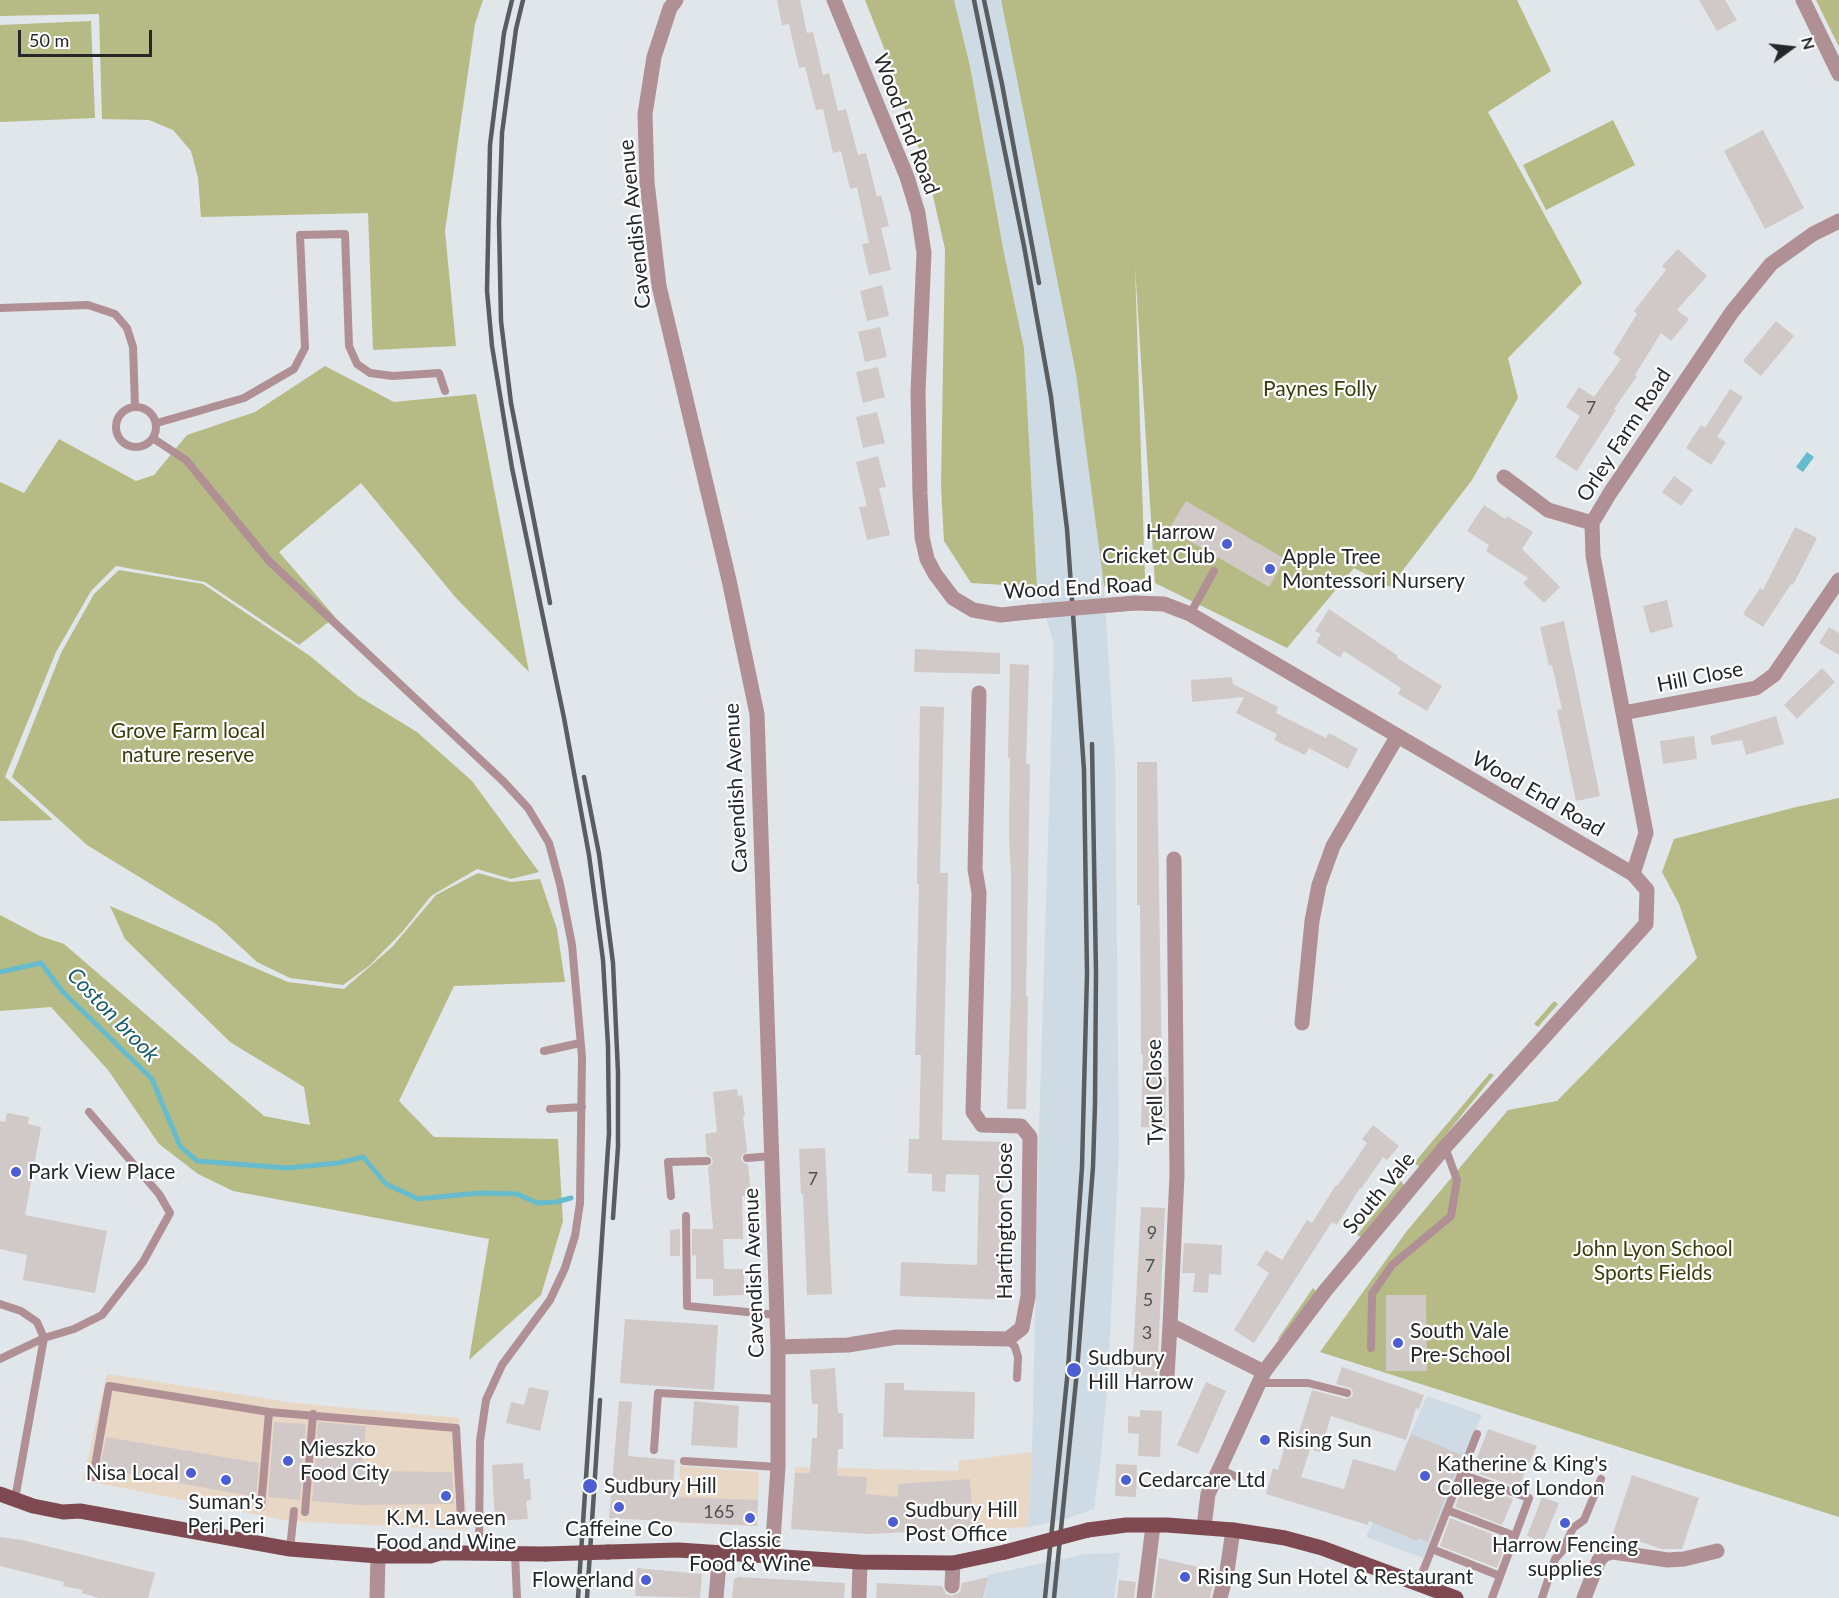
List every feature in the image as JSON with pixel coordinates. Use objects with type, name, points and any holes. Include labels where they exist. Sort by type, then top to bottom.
[{"type":"main road","points":[[8,1497],[33,1506],[63,1512],[80,1511],[290,1548],[378,1556],[671,1550],[860,1562],[953,1563],[1088,1530],[1126,1524],[1204,1527],[1285,1538],[1314,1546],[1456,1598]]},
{"type":"street","name":"Cavendish Avenue","points":[[676,0],[670,8],[654,57],[645,114],[647,182],[659,286],[729,580],[757,714],[778,1347],[778,1467],[772,1555]]},
{"type":"street","name":"Wood End Road","points":[[834,0],[907,177],[918,213],[924,253],[918,392],[922,537],[927,559],[934,574],[953,598],[973,610],[1000,615],[1135,603],[1164,604],[1190,614],[1633,874]]},
{"type":"street","points":[[1803,0],[1839,74]]},
{"type":"street","name":"Orley Farm Road","points":[[1633,874],[1646,833],[1593,556],[1592,523],[1615,485],[1738,304],[1771,264],[1813,234],[1839,221]]},
{"type":"street","points":[[1504,477],[1548,510],[1592,523]]},
{"type":"street","name":"Hill Close","points":[[1623,713],[1756,688],[1774,675],[1839,580]]},
{"type":"street","name":"Hartington Close","points":[[979,693],[975,869],[979,893],[973,1112],[982,1125],[1021,1126],[1030,1137],[1028,1296],[1022,1328],[1008,1339]]},
{"type":"street","points":[[1302,1023],[1312,921],[1319,885],[1333,846],[1397,736]]},
{"type":"street","name":"Tyrell Close","points":[[1167,1376],[1177,1175],[1174,859]]},
{"type":"street","name":"South Vale","points":[[1204,1527],[1208,1494],[1262,1378],[1325,1291],[1445,1146],[1646,924],[1647,890],[1633,874]]},
{"type":"street","points":[[1170,1325],[1262,1378]]},
{"type":"street","points":[[778,1347],[848,1345],[897,1337],[1008,1339]]},
{"type":"street","points":[[1144,1598],[1153,1526]]},
{"type":"street","points":[[1220,1598],[1227,1571],[1233,1530]]},
{"type":"street","points":[[1584,1598],[1599,1560],[1605,1554],[1613,1552],[1668,1560],[1684,1559],[1717,1551]]},
{"type":"street","points":[[716,1598],[720,1552]]},
{"type":"street","points":[[377,1598],[378,1556]]},
{"type":"street","points":[[859,1598],[860,1562]]},
{"type":"street","points":[[952,1586],[953,1563]]},
{"type":"lane","points":[[157,423],[244,398],[294,369],[305,348],[300,235],[345,234],[349,346],[357,364],[370,373],[393,376],[439,374],[445,391]]},
{"type":"lane","points":[[0,308],[88,305],[115,314],[127,328],[133,347],[135,406]]},
{"type":"lane","points":[[135,406],[149,410],[157,423],[154,439],[143,447],[128,446],[117,435],[117,420],[126,409],[135,406]]},
{"type":"lane","points":[[154,439],[186,460],[269,561],[528,808],[549,843],[572,945],[580,1043],[582,1107],[580,1203],[575,1236],[565,1268],[550,1300],[502,1365],[486,1400],[480,1441],[479,1553]]},
{"type":"lane","points":[[1190,614],[1214,571]]},
{"type":"lane","points":[[544,1050],[580,1043]]},
{"type":"lane","points":[[550,1109],[582,1107]]},
{"type":"lane","points":[[0,1359],[44,1338],[75,1329],[102,1315],[143,1262],[170,1213],[159,1194],[89,1112]]},
{"type":"lane","points":[[1371,1348],[1372,1294],[1392,1265],[1451,1216],[1457,1180],[1445,1146]]},
{"type":"lane","points":[[747,1158],[772,1156]]},
{"type":"lane","points":[[671,1196],[668,1162],[707,1161]]},
{"type":"lane","points":[[686,1216],[687,1306],[777,1315]]},
{"type":"lane","points":[[0,1304],[21,1311],[37,1322],[44,1338],[8,1497]]},
{"type":"lane","points":[[1008,1339],[1015,1347],[1018,1357],[1017,1378]]},
{"type":"lane","points":[[1262,1378],[1308,1383],[1347,1393]]},
{"type":"lane","points":[[93,1477],[109,1386],[269,1412],[456,1428],[461,1518]]},
{"type":"lane","points":[[654,1450],[658,1393],[778,1399]]},
{"type":"lane","points":[[261,1507],[269,1412]]},
{"type":"lane","points":[[305,1512],[313,1414]]},
{"type":"lane","points":[[1418,1584],[1477,1434]]},
{"type":"lane","points":[[684,1461],[778,1467]]},
{"type":"lane","points":[[1220,1469],[1239,1478]]},
{"type":"lane","points":[[1461,1474],[1529,1498],[1492,1598]]},
{"type":"lane","points":[[1542,1598],[1554,1559],[1563,1550],[1573,1528],[1584,1520],[1600,1479]]},
{"type":"lane","points":[[1447,1510],[1515,1536]]},
{"type":"lane","points":[[290,1548],[294,1511]]},
{"type":"lane","points":[[1432,1549],[1500,1576]]},
{"type":"lane","points":[[514,1553],[517,1598]]},
{"type":"shaded area","points":[[954,0],[1001,0],[1076,374],[1104,586],[1115,760],[1119,1147],[1108,1377],[1101,1456],[1094,1509],[1062,1520],[1028,1527],[1054,645],[1037,587],[1024,348],[970,66]]},
{"type":"shaded area","points":[[107,1374],[295,1403],[459,1418],[468,1530],[288,1521],[83,1480]]},
{"type":"shaded area","name":"Katherine & King's College of London","points":[[1427,1396],[1482,1415],[1423,1558],[1366,1537]]},
{"type":"shaded area","points":[[1032,1452],[1028,1527],[870,1534],[791,1529],[795,1467],[958,1471],[959,1461]]},
{"type":"shaded area","points":[[680,1466],[759,1472],[757,1526],[678,1523]]},
{"type":"shaded area","points":[[1120,1553],[1114,1598],[984,1598],[988,1575],[1086,1554]]},
{"type":"green space","points":[[0,0],[483,0],[475,24],[445,231],[456,346],[373,350],[368,213],[201,217],[198,178],[191,151],[173,130],[149,120],[102,119],[99,14],[0,16]]},
{"type":"green space","points":[[865,0],[954,0],[970,66],[1024,348],[1037,587],[971,583],[944,541],[941,486],[945,249],[929,178]]},
{"type":"green space","name":"Paynes Folly","points":[[1001,0],[1517,0],[1551,71],[1488,112],[1582,283],[1508,358],[1518,398],[1472,480],[1390,587],[1354,568],[1287,648],[1155,583],[1135,266],[1145,579],[1104,586],[1076,374]]},
{"type":"green space","points":[[1816,0],[1839,0],[1839,47]]},
{"type":"green space","points":[[91,21],[95,118],[0,122],[0,25]]},
{"type":"green space","points":[[1613,120],[1635,165],[1546,210],[1523,165]]},
{"type":"green space","points":[[325,366],[394,402],[476,394],[529,672],[456,598],[361,483],[279,552],[335,617],[299,645],[205,582],[116,566],[91,591],[56,652],[5,777],[53,820],[0,821],[0,482],[24,493],[59,439],[136,481],[154,475],[187,435],[255,412]]},
{"type":"green space","name":"Grove Farm local nature reserve","points":[[119,570],[203,584],[310,656],[358,696],[417,732],[472,781],[539,872],[511,879],[477,869],[431,896],[403,931],[370,965],[343,985],[290,978],[257,962],[216,924],[87,845],[12,777],[61,653],[94,594]]},
{"type":"green space","name":"John Lyon School Sports Fields","points":[[1839,798],[1839,1517],[1320,1352],[1406,1232],[1508,1110],[1557,1101],[1697,958],[1679,904],[1662,872],[1674,839]]},
{"type":"green space","points":[[478,873],[511,882],[540,879],[557,929],[565,982],[454,986],[399,1101],[434,1137],[558,1139],[563,1221],[541,1295],[469,1360],[489,1239],[233,1191],[198,1174],[159,1144],[108,1070],[51,1007],[0,1011],[0,915],[40,936],[64,944],[264,1116],[310,1125],[304,1087],[230,1042],[125,939],[110,906],[288,982],[344,989],[392,947],[436,895]]},
{"type":"green space","points":[[1554,1001],[1558,1004],[1538,1027],[1534,1024]]},
{"type":"green space","points":[[1490,1073],[1494,1075],[1420,1167],[1414,1163]]},
{"type":"green space","points":[[1401,1181],[1404,1185],[1361,1237],[1357,1235]]},
{"type":"green space","points":[[1313,1288],[1316,1291],[1277,1340]]},
{"type":"water","points":[[1807,452],[1814,457],[1803,472],[1796,467]]},
{"type":"building","points":[[777,0],[800,0],[807,33],[813,32],[823,75],[829,73],[838,111],[846,109],[858,155],[866,153],[877,197],[881,195],[889,226],[881,228],[891,270],[869,275],[862,244],[869,243],[857,187],[850,189],[841,151],[833,153],[823,109],[816,110],[805,67],[799,68],[789,24],[782,25]]},
{"type":"building","points":[[1699,0],[1725,0],[1737,20],[1717,31]]},
{"type":"building","points":[[1763,130],[1804,208],[1765,229],[1724,151]]},
{"type":"building","points":[[1678,249],[1707,276],[1677,310],[1689,319],[1671,341],[1661,333],[1635,375],[1637,376],[1614,409],[1616,410],[1577,471],[1555,457],[1580,416],[1566,407],[1579,387],[1594,397],[1621,359],[1613,353],[1637,314],[1634,311],[1666,270],[1662,266]]},
{"type":"building","points":[[882,285],[889,316],[867,321],[860,291]]},
{"type":"building","points":[[1776,321],[1794,336],[1761,376],[1743,361]]},
{"type":"building","points":[[880,327],[887,357],[865,362],[858,332]]},
{"type":"building","points":[[878,367],[885,397],[863,403],[856,372]]},
{"type":"building","points":[[1730,389],[1743,397],[1717,437],[1726,442],[1711,465],[1686,448],[1701,425],[1705,428]]},
{"type":"building","points":[[877,412],[885,443],[863,448],[856,417]]},
{"type":"building","points":[[878,456],[886,487],[879,488],[890,535],[867,540],[859,507],[867,506],[856,462]]},
{"type":"building","points":[[1674,476],[1693,490],[1681,506],[1662,492]]},
{"type":"building","name":"Harrow Cricket Club","points":[[1186,501],[1285,559],[1269,587],[1169,529]]},
{"type":"building","points":[[1484,505],[1505,519],[1507,516],[1533,532],[1522,549],[1560,587],[1544,603],[1523,583],[1528,578],[1486,551],[1489,545],[1467,531]]},
{"type":"building","points":[[1795,527],[1817,538],[1793,585],[1791,584],[1763,627],[1743,614],[1760,588],[1763,590]]},
{"type":"building","points":[[1667,600],[1673,627],[1650,633],[1643,606]]},
{"type":"building","points":[[1329,609],[1398,656],[1397,658],[1442,686],[1427,711],[1398,694],[1401,688],[1344,651],[1340,658],[1316,642],[1321,634],[1315,631]]},
{"type":"building","points":[[1564,621],[1600,796],[1576,801],[1557,710],[1562,709],[1540,627]]},
{"type":"building","points":[[1829,627],[1839,633],[1839,655],[1819,643]]},
{"type":"building","points":[[915,649],[1000,653],[1000,674],[914,672]]},
{"type":"building","points":[[1010,664],[1029,665],[1026,764],[1030,764],[1026,1109],[1007,1109],[1011,992],[1010,758],[1008,758]]},
{"type":"building","points":[[1822,668],[1835,682],[1797,719],[1784,705]]},
{"type":"building","points":[[1232,677],[1233,684],[1278,707],[1276,713],[1326,738],[1329,733],[1358,749],[1348,769],[1309,748],[1305,755],[1274,740],[1277,734],[1236,713],[1244,697],[1192,702],[1191,680]]},
{"type":"building","points":[[920,706],[944,707],[940,873],[948,873],[942,1140],[1004,1142],[1002,1219],[1009,1220],[1009,1300],[900,1296],[901,1262],[977,1265],[979,1175],[946,1174],[945,1192],[932,1191],[932,1174],[908,1173],[909,1139],[919,1139],[921,1055],[915,1055]]},
{"type":"building","points":[[1776,716],[1784,744],[1746,755],[1742,740],[1712,745],[1710,736]]},
{"type":"building","points":[[1694,736],[1697,759],[1663,764],[1660,741]]},
{"type":"building","points":[[1137,762],[1157,762],[1162,1077],[1166,1077],[1165,1128],[1141,1127],[1143,1054],[1141,1055],[1140,905],[1137,905]]},
{"type":"building","points":[[737,1089],[738,1096],[742,1095],[745,1116],[743,1116],[747,1152],[742,1155],[741,1159],[748,1164],[751,1195],[742,1196],[743,1239],[723,1239],[724,1269],[744,1269],[744,1295],[713,1296],[713,1279],[696,1279],[696,1255],[692,1256],[692,1229],[713,1229],[708,1167],[713,1160],[707,1155],[705,1134],[717,1132],[713,1092]]},
{"type":"building","name":"Park View Place","points":[[7,1113],[29,1117],[28,1124],[41,1127],[25,1215],[107,1231],[95,1293],[23,1280],[27,1255],[0,1249],[0,1121],[5,1122]]},
{"type":"building","points":[[1373,1125],[1399,1146],[1387,1160],[1383,1157],[1337,1225],[1332,1222],[1254,1343],[1234,1330],[1269,1273],[1257,1265],[1266,1250],[1282,1260],[1307,1220],[1312,1223],[1336,1185],[1353,1164],[1367,1143],[1362,1139]]},
{"type":"building","points":[[825,1148],[832,1294],[807,1295],[799,1149]]},
{"type":"building","points":[[1141,1207],[1165,1208],[1157,1376],[1132,1375]]},
{"type":"building","points":[[680,1229],[680,1256],[670,1256],[670,1230]]},
{"type":"building","points":[[1184,1243],[1222,1245],[1221,1275],[1209,1274],[1208,1293],[1193,1292],[1195,1273],[1182,1273]]},
{"type":"building","points":[[1386,1295],[1426,1295],[1427,1371],[1386,1371]]},
{"type":"building","points":[[625,1319],[718,1325],[714,1390],[620,1383]]},
{"type":"building","points":[[1342,1367],[1424,1395],[1419,1409],[1416,1408],[1406,1440],[1331,1416],[1320,1452],[1310,1449],[1301,1477],[1344,1489],[1353,1459],[1396,1471],[1411,1434],[1462,1455],[1428,1542],[1418,1538],[1417,1541],[1369,1521],[1368,1525],[1266,1494],[1273,1468],[1278,1470],[1287,1439],[1296,1442],[1312,1390],[1346,1399],[1352,1397],[1351,1388],[1336,1384]]},
{"type":"building","points":[[835,1368],[838,1413],[843,1413],[843,1449],[838,1449],[837,1476],[867,1477],[866,1494],[898,1497],[898,1484],[970,1479],[973,1528],[869,1534],[791,1529],[795,1473],[810,1473],[812,1438],[817,1438],[818,1404],[812,1404],[810,1370]]},
{"type":"building","points":[[1206,1382],[1226,1391],[1198,1454],[1177,1445]]},
{"type":"building","points":[[885,1383],[904,1383],[904,1390],[975,1392],[974,1439],[883,1437]]},
{"type":"building","points":[[529,1387],[549,1391],[540,1431],[506,1423],[511,1402],[524,1405]]},
{"type":"building","points":[[619,1401],[632,1402],[628,1456],[675,1460],[672,1497],[758,1500],[757,1526],[609,1518]]},
{"type":"building","points":[[694,1401],[739,1406],[737,1448],[691,1445]]},
{"type":"building","points":[[1140,1410],[1162,1411],[1160,1457],[1138,1456],[1139,1434],[1128,1433],[1128,1416],[1140,1417]]},
{"type":"building","name":"Mieszko Food City","points":[[274,1422],[306,1424],[300,1500],[268,1497]]},
{"type":"building","points":[[318,1422],[366,1426],[362,1471],[452,1472],[454,1504],[359,1505],[312,1501]]},
{"type":"building","points":[[1488,1429],[1537,1446],[1518,1488],[1469,1470],[1473,1460],[1476,1461]]},
{"type":"building","points":[[106,1437],[259,1463],[256,1497],[100,1469]]},
{"type":"building","points":[[523,1463],[524,1479],[530,1479],[531,1500],[526,1501],[528,1519],[495,1521],[492,1465]]},
{"type":"building","name":"Cedarcare Ltd","points":[[1116,1464],[1137,1465],[1136,1497],[1115,1496]]},
{"type":"building","points":[[1632,1475],[1699,1498],[1682,1549],[1662,1549],[1638,1541],[1636,1546],[1610,1542]]},
{"type":"building","points":[[1465,1482],[1513,1499],[1502,1525],[1455,1507]]},
{"type":"building","points":[[1542,1497],[1559,1503],[1543,1542],[1527,1536]]},
{"type":"building","points":[[1450,1518],[1497,1536],[1495,1540],[1506,1544],[1497,1568],[1440,1546]]},
{"type":"building","points":[[0,1537],[22,1540],[155,1573],[148,1598],[99,1598],[82,1593],[83,1590],[63,1586],[64,1582],[0,1566]]},
{"type":"building","name":"Rising Sun Hotel & Restaurant","points":[[1159,1558],[1216,1571],[1210,1598],[1154,1598]]},
{"type":"building","points":[[637,1568],[702,1574],[700,1598],[635,1596]]},
{"type":"building","points":[[739,1577],[845,1583],[844,1598],[732,1598],[734,1579]]},
{"type":"building","points":[[988,1577],[983,1598],[876,1598],[877,1583],[942,1586],[946,1594],[952,1596],[960,1592],[962,1583]]},
{"type":"building","points":[[1119,1580],[1136,1582],[1134,1598],[1117,1598]]},
{"type":"waterway","name":"Coston brook","points":[[0,972],[41,963],[62,991],[152,1079],[180,1146],[197,1161],[287,1168],[338,1163],[363,1157],[386,1184],[418,1199],[479,1193],[517,1194],[537,1203],[571,1198]]},
{"type":"railway","points":[[512,0],[504,33],[490,145],[487,291],[492,346],[512,468],[564,718],[589,855],[603,960],[608,1046],[609,1133],[578,1598]]},
{"type":"railway","points":[[523,0],[516,29],[502,133],[499,222],[501,321],[511,403],[550,603]]},
{"type":"railway","points":[[974,0],[1024,246],[1051,397],[1067,529],[1084,770],[1087,974],[1082,1167],[1068,1369],[1045,1598]]},
{"type":"railway","points":[[984,0],[1039,283]]},
{"type":"railway","points":[[1054,1598],[1077,1371],[1093,1167],[1096,972],[1092,744]]},
{"type":"railway","points":[[584,777],[599,854],[613,963],[618,1072],[618,1147],[613,1218]]},
{"type":"railway","points":[[587,1598],[600,1400]]},
{"type":"place","name":"Harrow Cricket Club","points":[[1227,544]]},
{"type":"place","name":"Apple Tree Montessori Nursery","points":[[1270,569]]},
{"type":"place","name":"Park View Place","points":[[16,1172]]},
{"type":"place","name":"South Vale Pre-School","points":[[1398,1343]]},
{"type":"place","name":"Sudbury Hill Harrow","points":[[1074,1370]]},
{"type":"place","name":"Rising Sun","points":[[1265,1440]]},
{"type":"place","name":"Mieszko Food City","points":[[288,1461]]},
{"type":"place","name":"Nisa Local","points":[[191,1473]]},
{"type":"place","name":"Katherine & King's College of London","points":[[1425,1476]]},
{"type":"place","name":"Suman's Peri Peri","points":[[226,1480]]},
{"type":"place","name":"Cedarcare Ltd","points":[[1126,1480]]},
{"type":"place","name":"Sudbury Hill","points":[[590,1486]]},
{"type":"place","name":"K.M. Laween Food and Wine","points":[[446,1496]]},
{"type":"place","name":"Caffeine Co","points":[[619,1507]]},
{"type":"place","name":"Classic Food & Wine","points":[[750,1518]]},
{"type":"place","name":"Sudbury Hill Post Office","points":[[893,1522]]},
{"type":"place","name":"Harrow Fencing supplies","points":[[1565,1523]]},
{"type":"place","name":"Rising Sun Hotel & Restaurant","points":[[1185,1577]]},
{"type":"place","name":"Flowerland","points":[[646,1580]]}]
